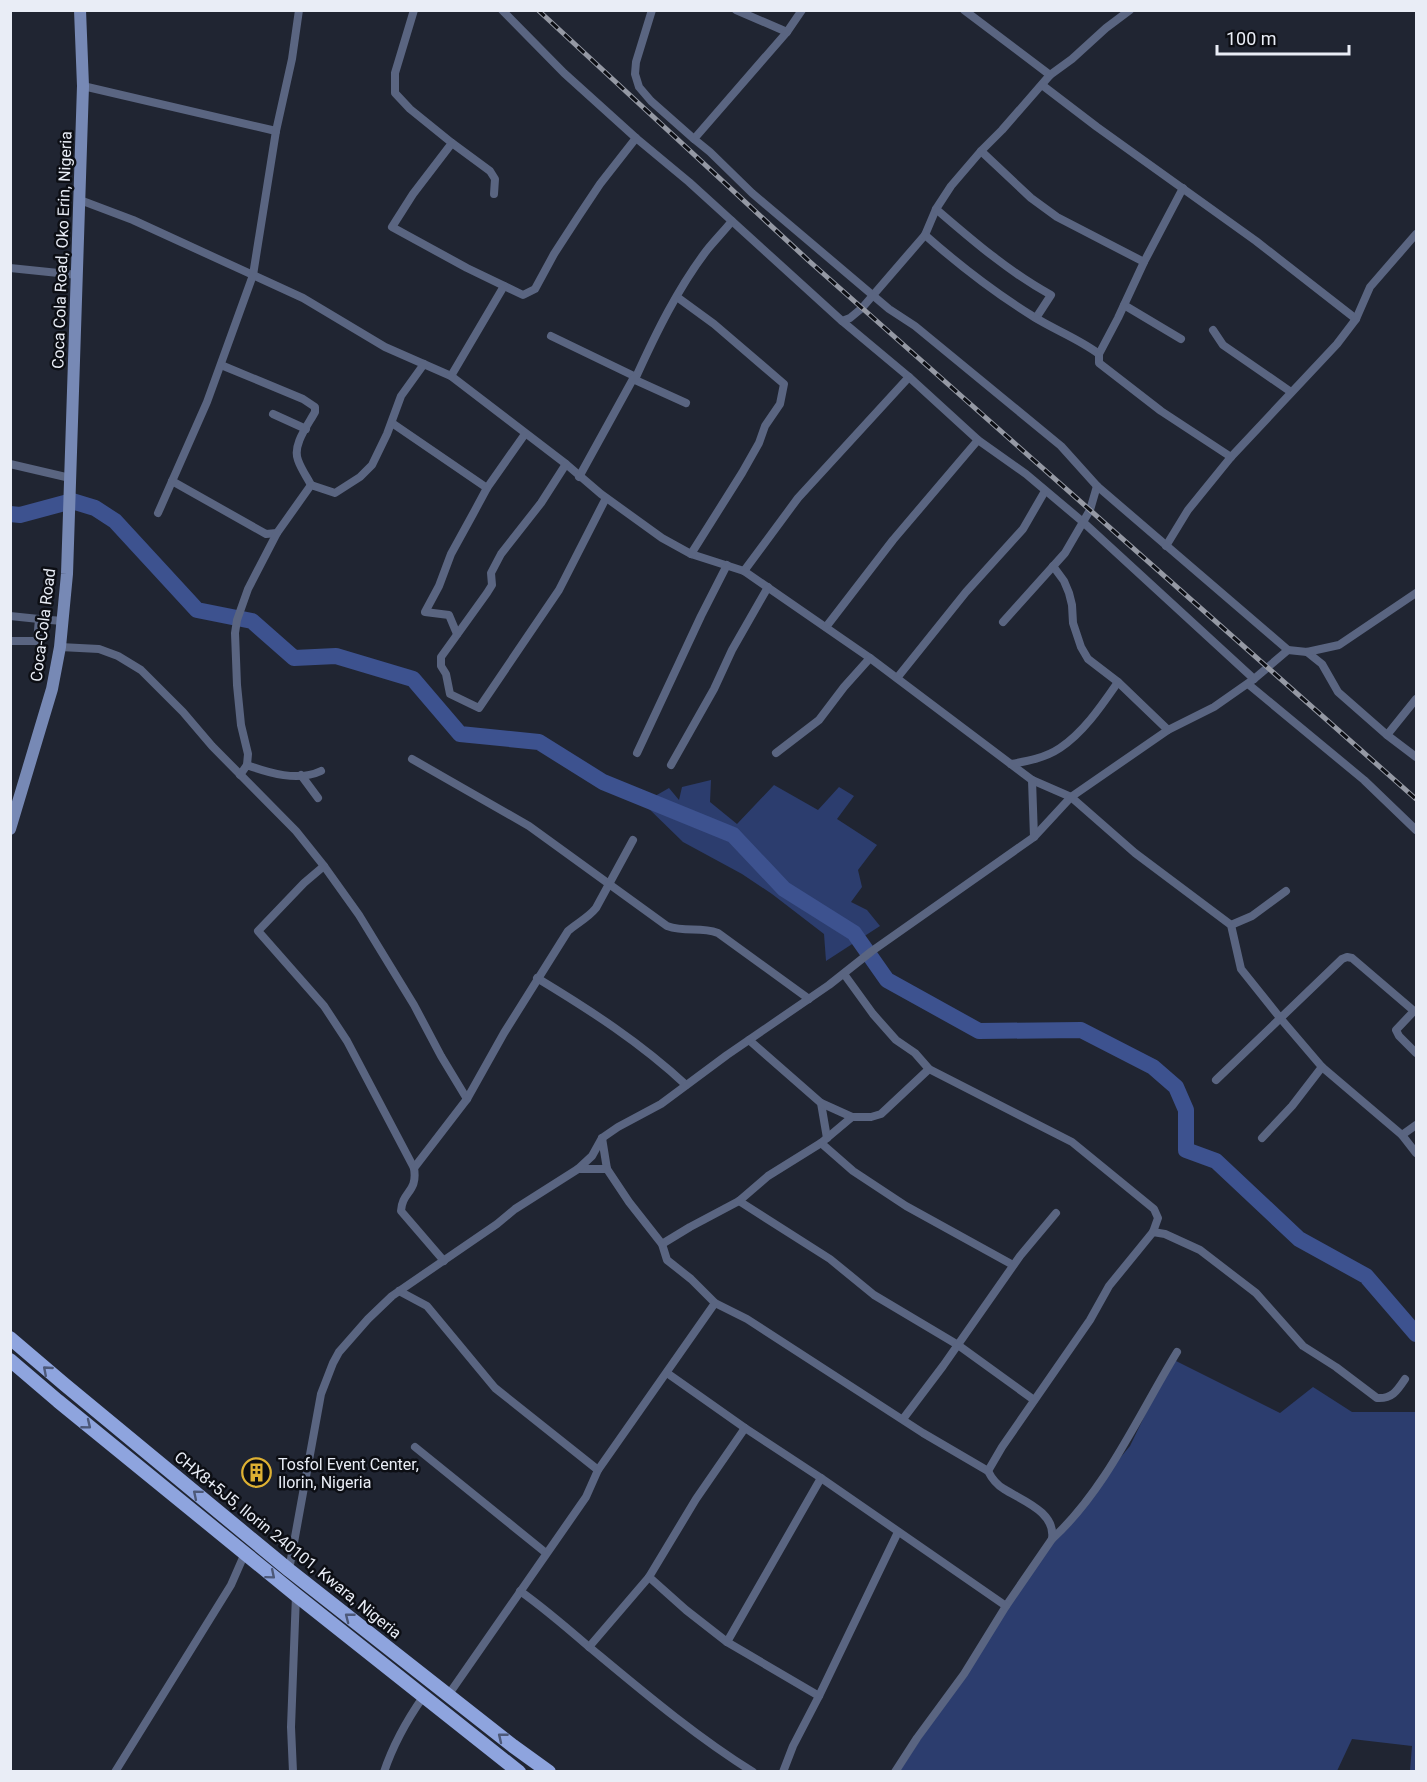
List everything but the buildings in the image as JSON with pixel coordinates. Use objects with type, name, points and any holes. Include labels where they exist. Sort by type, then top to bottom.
[{"type":"main road","name":"CHX8+5J5, Ilorin 240101, Kwara, Nigeria","points":[[10,1338],[289,1570],[549,1772]]},
{"type":"main road","name":"CHX8+5J5, Ilorin 240101, Kwara, Nigeria","points":[[10,1360],[296,1595],[519,1772]]},
{"type":"street","name":"Coca Cola Road, Oko Erin, Nigeria","points":[[70,484],[83,86],[80,10]]},
{"type":"street","points":[[158,513],[207,402],[253,275],[276,131],[292,59],[299,10]]},
{"type":"street","points":[[414,10],[395,73],[395,93],[410,109],[452,144],[490,171],[495,179],[494,194]]},
{"type":"street","points":[[502,10],[564,73],[689,182],[842,321],[909,376],[978,440],[1026,474],[1083,522],[1251,682],[1364,780],[1416,830]]},
{"type":"street","points":[[651,10],[636,62],[635,74],[639,87],[651,101],[710,152],[752,193],[889,309],[915,326],[1061,446],[1097,486],[1288,650],[1307,652],[1339,645],[1416,592]]},
{"type":"street","points":[[736,10],[787,32]]},
{"type":"street","points":[[694,139],[787,32],[802,10]]},
{"type":"street","points":[[964,10],[1050,75]]},
{"type":"street","points":[[842,321],[850,318],[862,308],[925,236],[936,209],[951,186],[1050,75],[1130,10]]},
{"type":"street","points":[[1042,85],[1256,241],[1356,319]]},
{"type":"street","points":[[83,86],[276,131]]},
{"type":"street","points":[[452,144],[413,194],[392,227],[523,295],[535,289],[554,254],[589,201],[636,138]]},
{"type":"street","points":[[981,151],[1030,198],[1057,217],[1144,262]]},
{"type":"street","points":[[1184,188],[1144,262],[1099,354],[1099,363],[1161,411],[1231,457]]},
{"type":"street","points":[[80,200],[133,220],[303,298],[386,347],[451,376],[566,464],[606,498],[662,538],[691,554],[744,571],[870,658],[1032,780],[1071,797],[1135,853],[1231,925],[1241,969],[1281,1019],[1322,1068],[1402,1135],[1416,1153]]},
{"type":"street","points":[[936,209],[988,253],[1051,295],[1036,318]]},
{"type":"street","points":[[579,477],[635,378],[676,297],[707,250],[732,221]]},
{"type":"street","points":[[1166,546],[1188,510],[1231,457],[1337,344],[1356,319],[1370,287],[1416,234]]},
{"type":"street","points":[[925,236],[1005,298],[1099,354]]},
{"type":"street","points":[[10,268],[78,275]]},
{"type":"street","points":[[451,376],[504,286]]},
{"type":"street","points":[[676,297],[714,324],[784,384],[780,404],[765,426],[759,443],[691,554]]},
{"type":"street","points":[[1124,305],[1181,339]]},
{"type":"street","points":[[1213,330],[1223,345],[1292,392]]},
{"type":"street","points":[[551,336],[686,403]]},
{"type":"street","points":[[221,364],[267,383],[315,407],[315,412],[300,441],[297,459],[311,485],[335,492],[360,477],[372,465],[392,423],[401,396],[424,364]]},
{"type":"street","points":[[744,571],[798,498],[909,376]]},
{"type":"street","points":[[273,414],[306,429]]},
{"type":"street","points":[[392,423],[488,488]]},
{"type":"street","points":[[457,634],[449,615],[425,612],[439,586],[451,554],[488,488],[525,434]]},
{"type":"street","points":[[826,627],[893,540],[978,440]]},
{"type":"street","points":[[10,464],[70,484]]},
{"type":"street","points":[[566,464],[541,503],[501,554],[490,573],[492,585],[441,657],[441,666],[446,674],[450,694],[479,708],[559,590],[606,498]]},
{"type":"street","points":[[172,481],[266,534],[277,533]]},
{"type":"street","name":"Coca-Cola Road","points":[[10,829],[52,689],[60,647],[67,574],[70,484]]},
{"type":"street","points":[[240,775],[247,765],[248,754],[237,685],[235,633],[241,607],[277,533],[311,485]]},
{"type":"street","points":[[1003,622],[1065,553],[1090,510],[1097,486]]},
{"type":"street","points":[[897,678],[966,592],[1023,529],[1045,490]]},
{"type":"street","points":[[638,753],[727,565]]},
{"type":"street","points":[[1053,566],[1064,581],[1069,593],[1073,623],[1081,647],[1088,659],[1118,682],[1168,730]]},
{"type":"street","points":[[671,765],[768,587]]},
{"type":"street","points":[[10,616],[62,621]]},
{"type":"street","points":[[10,641],[37,641],[39,619]]},
{"type":"street","points":[[60,647],[99,649],[118,656],[141,670],[296,831],[359,915],[414,1005],[467,1099]]},
{"type":"street","points":[[289,1570],[321,1394],[339,1352],[368,1319],[399,1291],[515,1209],[578,1169],[592,1156],[602,1138],[661,1104],[809,999],[872,951],[1034,837],[1071,797],[1168,730],[1214,707],[1251,682],[1288,650]]},
{"type":"street","points":[[1307,652],[1322,664],[1338,692],[1416,757]]},
{"type":"street","points":[[776,753],[819,720],[870,658]]},
{"type":"street","points":[[1011,764],[1036,759],[1060,748],[1090,721],[1118,682]]},
{"type":"street","points":[[1387,735],[1416,699]]},
{"type":"street","points":[[412,759],[529,826],[667,926],[679,930],[700,929],[718,933],[809,999]]},
{"type":"street","points":[[247,765],[268,772],[301,775],[321,771]]},
{"type":"street","points":[[301,775],[318,798]]},
{"type":"street","points":[[1032,780],[1034,837]]},
{"type":"street","points":[[414,1168],[467,1099],[537,978],[568,931],[588,918],[596,908],[633,840]]},
{"type":"street","points":[[324,866],[304,883],[258,931],[324,1006],[346,1041],[414,1168],[415,1183],[404,1199],[401,1211],[444,1261]]},
{"type":"street","points":[[1231,925],[1252,916],[1286,891]]},
{"type":"street","points":[[1216,1080],[1342,958],[1347,957],[1352,958],[1415,1009],[1396,1030],[1416,1053]]},
{"type":"street","points":[[844,974],[873,1014],[896,1040],[915,1053],[929,1069],[1072,1142],[1154,1209],[1158,1218],[1153,1232],[1109,1286],[1085,1328],[1034,1400],[988,1472]]},
{"type":"street","points":[[537,978],[596,1014],[660,1061],[686,1085]]},
{"type":"street","points":[[749,1040],[821,1103],[852,1117],[871,1117],[881,1114],[929,1069]]},
{"type":"street","points":[[1262,1138],[1293,1106],[1322,1068]]},
{"type":"street","points":[[821,1103],[824,1141],[853,1171],[906,1206],[1013,1265]]},
{"type":"street","points":[[662,1244],[739,1201],[768,1176],[824,1141],[852,1117]]},
{"type":"street","points":[[1402,1135],[1416,1125]]},
{"type":"street","points":[[602,1138],[607,1169],[662,1244],[667,1260],[691,1279],[715,1303],[747,1319],[988,1472],[993,1480],[1003,1488],[1045,1515],[1051,1523],[1052,1539]]},
{"type":"street","points":[[578,1169],[607,1169]]},
{"type":"street","points":[[739,1201],[830,1259],[874,1295],[958,1345],[1034,1400]]},
{"type":"street","points":[[903,1419],[1013,1265],[1056,1213]]},
{"type":"street","points":[[1153,1232],[1165,1234],[1200,1250],[1256,1293],[1303,1346],[1377,1398],[1385,1399],[1393,1395],[1405,1379]]},
{"type":"street","points":[[399,1291],[427,1306],[495,1388],[598,1470]]},
{"type":"street","points":[[449,1694],[586,1497],[598,1470],[715,1303]]},
{"type":"street","points":[[895,1772],[964,1674],[1006,1606],[1052,1539],[1067,1525],[1101,1481],[1176,1352]]},
{"type":"street","points":[[667,1372],[1006,1606]]},
{"type":"street","points":[[589,1647],[649,1577],[696,1498],[745,1428]]},
{"type":"street","points":[[415,1447],[546,1553]]},
{"type":"street","points":[[727,1642],[821,1478]]},
{"type":"street","points":[[783,1772],[793,1746],[898,1532]]},
{"type":"street","points":[[115,1772],[231,1585],[245,1553]]},
{"type":"street","points":[[649,1577],[727,1642],[819,1696]]},
{"type":"street","points":[[520,1591],[542,1606],[589,1647],[711,1744],[753,1772]]},
{"type":"street","points":[[293,1772],[291,1727],[296,1595]]},
{"type":"street","points":[[384,1772],[410,1716],[423,1697]]},
{"type":"shaded area","points":[[711,780],[710,802],[737,824],[774,785],[818,810],[839,787],[854,796],[837,819],[877,845],[858,870],[862,887],[851,902],[867,910],[880,926],[826,961],[824,934],[742,874],[683,842],[643,803],[669,788],[679,800],[682,787]]},
{"type":"shaded area","points":[[1172,1359],[1280,1413],[1313,1387],[1352,1412],[1416,1412],[1416,1771],[1410,1771],[1412,1746],[1352,1739],[1337,1771],[899,1772],[1052,1539],[1130,1446]]},
{"type":"waterway","points":[[10,514],[20,515],[72,501],[95,508],[115,521],[197,610],[252,621],[294,658],[336,656],[413,679],[460,734],[539,742],[603,782],[733,835],[784,889],[854,933],[887,980],[979,1031],[1081,1030],[1153,1067],[1176,1087],[1186,1110],[1186,1150],[1216,1161],[1299,1239],[1366,1276],[1416,1334]]},
{"type":"railway","points":[[538,10],[809,261],[1416,799]]},
{"type":"place","name":"Tosfol Event Center, Ilorin, Nigeria","points":[[257,1473]]}]
